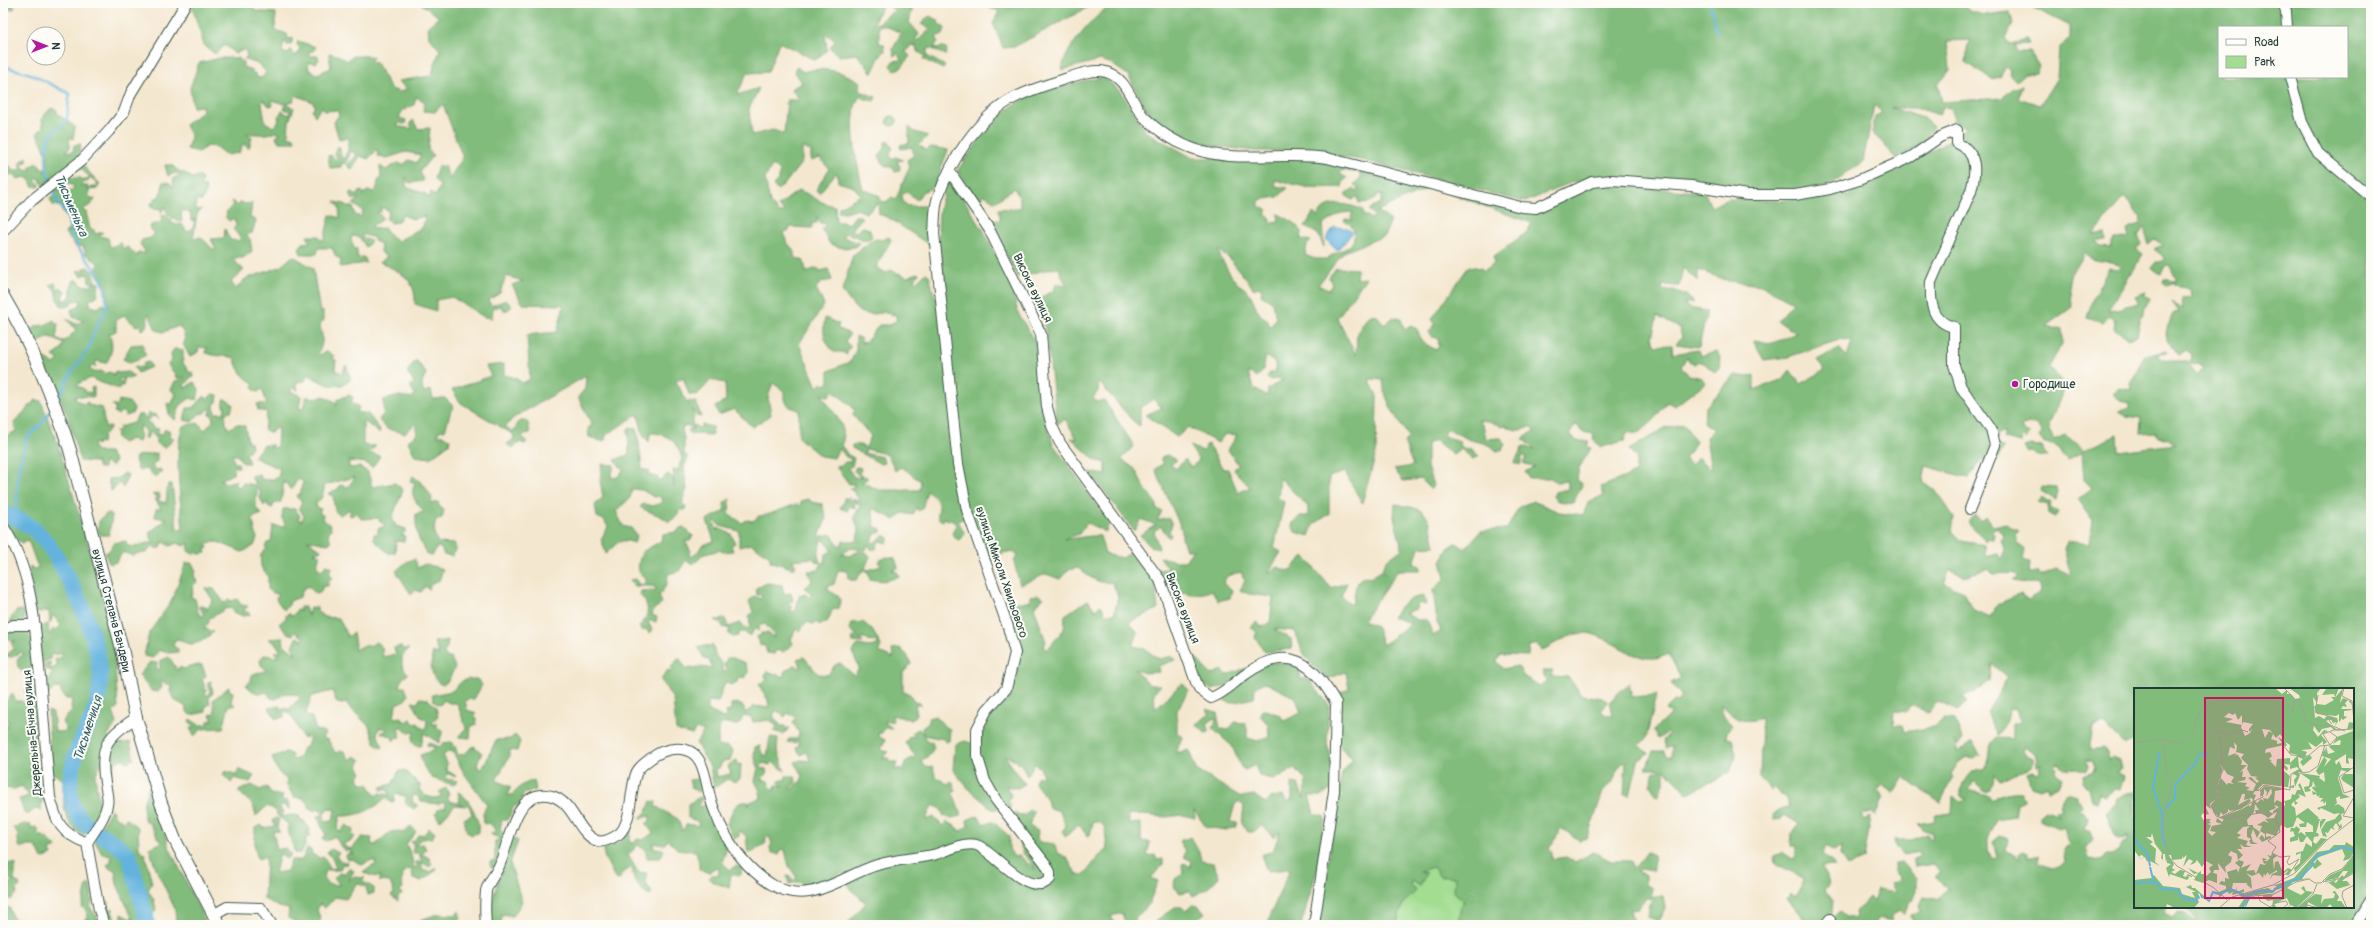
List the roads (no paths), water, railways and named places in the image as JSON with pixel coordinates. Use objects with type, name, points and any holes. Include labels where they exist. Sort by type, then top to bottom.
[{"type":"main road","name":"вулиця Степана Бандери","points":[[3,296],[16,318],[40,370],[60,419],[85,506],[123,653],[136,718],[161,803],[169,825],[216,920]]},
{"type":"street","points":[[3,231],[30,201],[82,160],[120,116],[132,93],[186,3]]},
{"type":"street","points":[[2283,3],[2286,11],[2286,26]]},
{"type":"street","points":[[950,172],[965,143],[995,112],[1013,98],[1042,86],[1093,72],[1106,72],[1124,84],[1144,116],[1156,128],[1188,147],[1225,156],[1304,154],[1327,158],[1521,207],[1536,208],[1592,182],[1612,180],[1691,186],[1747,195],[1795,195],[1830,189],[1880,172],[1911,157],[1940,137],[1958,130],[1957,143],[1969,150],[1975,165],[1975,176],[1971,191],[1931,282],[1930,296],[1932,306],[1939,320],[1954,327],[1954,365],[1961,387],[1991,429],[1995,445],[1970,509]]},
{"type":"street","points":[[2290,78],[2302,122],[2318,154],[2371,197]]},
{"type":"street","name":"вулиця Миколи Хвильового","points":[[486,925],[486,889],[501,863],[519,810],[528,800],[539,795],[558,799],[575,815],[585,831],[596,841],[603,841],[620,833],[625,823],[636,774],[641,766],[664,750],[682,749],[696,756],[702,766],[710,799],[721,825],[739,855],[770,884],[783,890],[810,893],[834,885],[875,865],[897,859],[928,856],[971,844],[979,846],[1022,878],[1037,885],[1044,884],[1050,879],[1050,872],[1045,863],[989,788],[977,755],[976,744],[979,724],[987,710],[1006,689],[1015,653],[1008,627],[967,510],[958,464],[934,233],[938,198],[950,172]]},
{"type":"street","name":"Висока вулиця","points":[[950,172],[989,229],[1041,334],[1047,407],[1052,426],[1060,443],[1160,580],[1166,601],[1180,632],[1200,690],[1211,698],[1224,693],[1245,674],[1267,661],[1290,658],[1300,662],[1309,669],[1329,690],[1336,703],[1334,791],[1314,925]]},
{"type":"street","name":"Джерельна-Бічна вулиця","points":[[3,526],[13,543],[27,577],[35,625],[50,796],[57,823],[71,837],[87,843]]},
{"type":"street","points":[[3,629],[14,625],[35,625]]},
{"type":"street","points":[[104,925],[99,910],[87,843],[101,821],[108,804],[102,767],[104,748],[116,731],[136,718]]},
{"type":"street","points":[[2355,925],[2371,900]]},
{"type":"street","points":[[216,920],[227,907],[261,908],[272,925]]},
{"type":"water","points":[[1334,227],[1348,228],[1353,232],[1339,249],[1335,249],[1326,239]]},
{"type":"waterway","name":"Тисьменька","points":[[3,8],[8,3]]},
{"type":"waterway","points":[[1710,3],[1717,33]]},
{"type":"waterway","name":"Тисьменька","points":[[3,66],[31,74],[70,94],[66,121],[52,134],[47,144],[47,172],[50,183]]},
{"type":"waterway","name":"Тисьменька","points":[[52,188],[57,201],[67,216],[71,234],[78,247],[102,280],[105,288],[107,307],[93,334],[88,350],[71,373],[57,401]]},
{"type":"waterway","name":"Тисьменька","points":[[16,516],[18,473],[26,439],[41,424],[52,408]]},
{"type":"waterway","name":"Тисьмениця","points":[[3,513],[17,518],[29,525],[48,544],[70,582],[90,628],[100,670],[100,686],[98,701],[94,713],[75,758],[70,784],[71,800],[80,819],[129,855],[148,925]]},
{"type":"place","name":"Городище","points":[[2015,384]]}]
